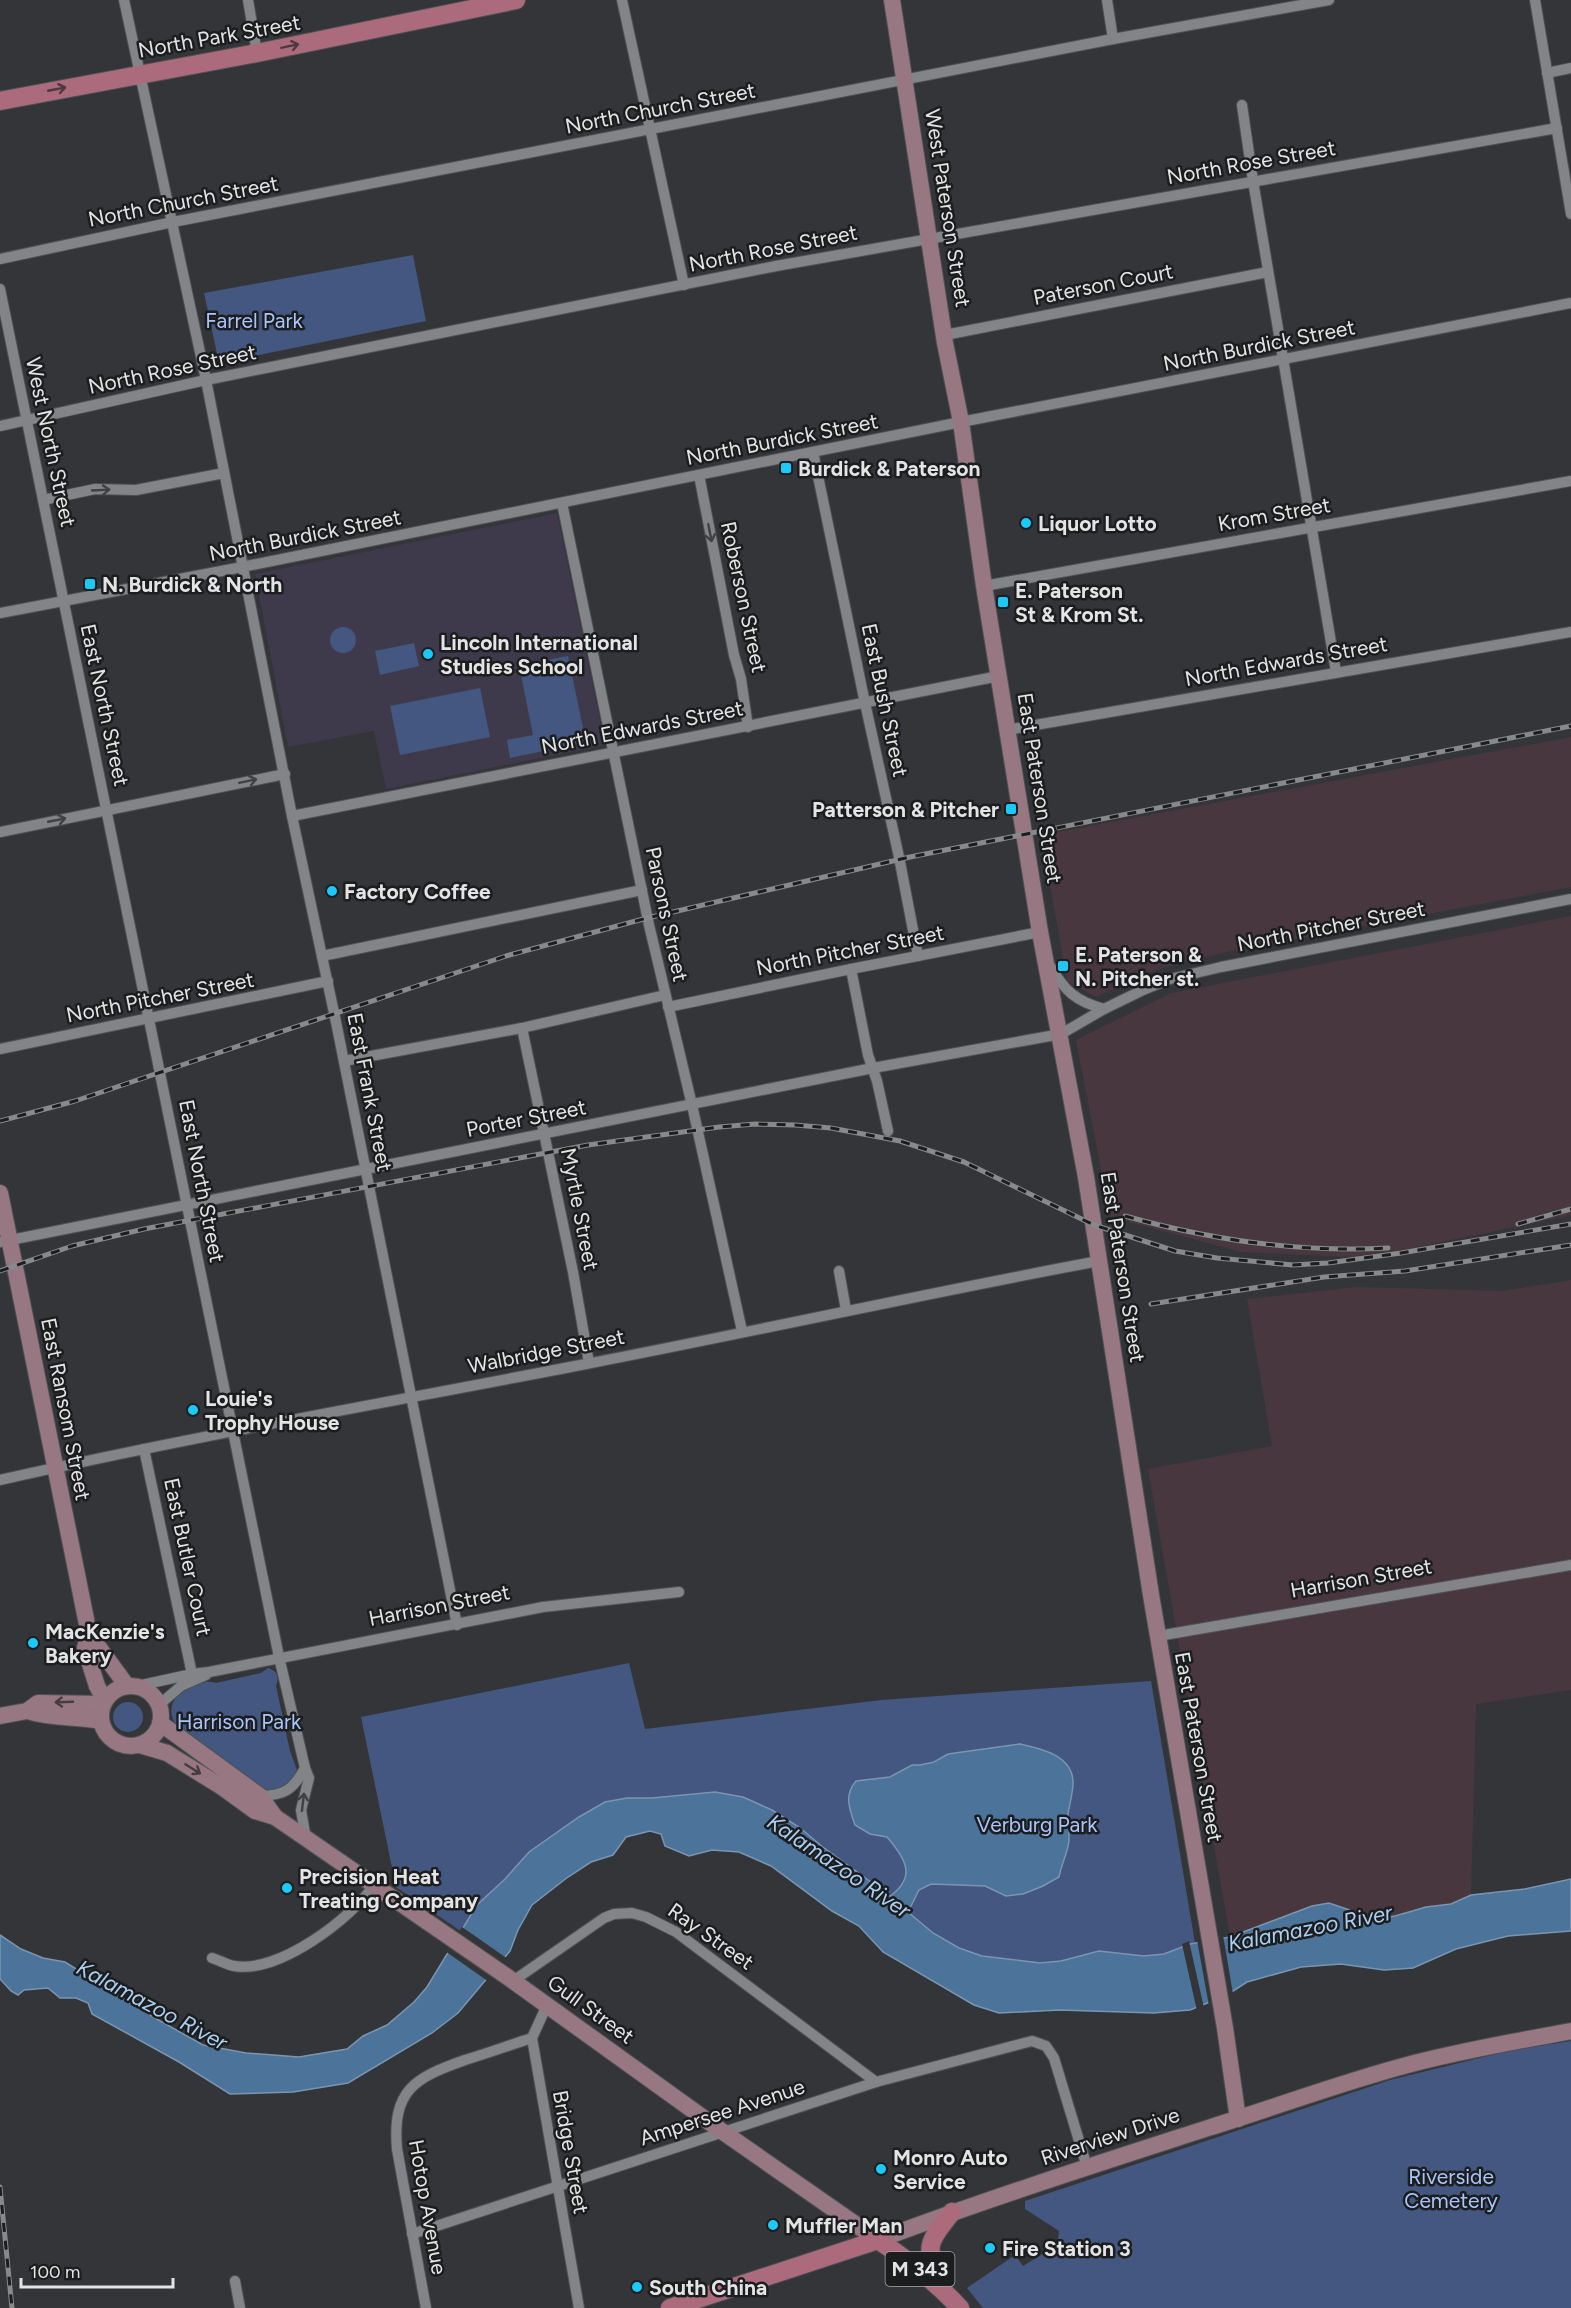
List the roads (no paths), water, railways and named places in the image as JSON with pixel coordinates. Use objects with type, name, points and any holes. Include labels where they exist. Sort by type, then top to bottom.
[{"type":"main road","name":"North Park Street","points":[[0,100],[257,53],[516,0]]},
{"type":"main road","points":[[952,2212],[932,2239],[929,2252],[932,2262],[958,2307]]},
{"type":"main road","name":"M 343","points":[[878,2240],[914,2264],[958,2307]]},
{"type":"main road","name":"Riverview Drive","points":[[670,2308],[878,2240]]},
{"type":"street","name":"East Frank Street","points":[[124,0],[206,380],[292,816],[328,981],[457,1625]]},
{"type":"street","points":[[248,0],[257,53]]},
{"type":"street","points":[[622,0],[684,285]]},
{"type":"street","name":"West Paterson Street","points":[[892,0],[929,238],[961,422]]},
{"type":"street","points":[[1107,0],[1113,39]]},
{"type":"street","name":"North Church Street","points":[[0,259],[173,222],[1113,39],[1326,0]]},
{"type":"street","points":[[1535,0],[1569,185],[1571,214]]},
{"type":"street","points":[[1547,73],[1571,68]]},
{"type":"street","points":[[1242,105],[1252,182],[1336,672]]},
{"type":"street","name":"North Rose Street","points":[[0,426],[206,380],[929,238],[1557,128]]},
{"type":"street","name":"Paterson Court","points":[[945,335],[1268,272]]},
{"type":"street","name":"West North Street","points":[[0,289],[64,602]]},
{"type":"street","name":"North Burdick Street","points":[[0,613],[243,567],[961,422],[1571,303]]},
{"type":"street","name":"East Paterson Street","points":[[961,422],[1007,730],[1040,932],[1099,1261],[1238,2119]]},
{"type":"street","name":"East Bush Street","points":[[813,452],[900,859],[918,956]]},
{"type":"street","points":[[43,500],[95,489],[136,490],[224,473]]},
{"type":"street","name":"Roberson Street","points":[[699,475],[734,655],[741,679],[748,727]]},
{"type":"street","name":"Krom Street","points":[[984,586],[1571,481]]},
{"type":"street","name":"Parsons Street","points":[[562,503],[612,752],[665,996],[692,1104],[742,1331]]},
{"type":"street","name":"East North Street","points":[[64,602],[279,1657],[304,1768],[309,1778],[301,1810],[306,1839]]},
{"type":"street","name":"North Edwards Street","points":[[1007,730],[1571,632]]},
{"type":"street","name":"North Edwards Street","points":[[292,816],[999,676]]},
{"type":"street","points":[[0,832],[285,774]]},
{"type":"street","points":[[322,956],[642,890]]},
{"type":"street","name":"North Pitcher Street","points":[[1060,1034],[1104,1009],[1170,979],[1571,899]]},
{"type":"street","name":"North Pitcher Street","points":[[668,1007],[1040,932]]},
{"type":"street","points":[[1045,958],[1063,987],[1084,1004],[1104,1009]]},
{"type":"street","points":[[851,969],[888,1131]]},
{"type":"street","name":"North Pitcher Street","points":[[0,1049],[328,981]]},
{"type":"street","points":[[344,1061],[522,1028],[665,996]]},
{"type":"street","name":"Myrtle Street","points":[[522,1028],[589,1363]]},
{"type":"street","name":"Porter Street","points":[[5,1241],[873,1068],[1060,1034]]},
{"type":"street","name":"East Ransom Street","points":[[0,1193],[5,1241],[89,1634],[85,1648],[104,1702]]},
{"type":"street","name":"Walbridge Street","points":[[0,1480],[233,1431],[589,1363],[1099,1261]]},
{"type":"street","points":[[839,1271],[846,1310]]},
{"type":"street","name":"East Butler Court","points":[[144,1449],[192,1674]]},
{"type":"street","name":"Harrison Street","points":[[1158,1636],[1571,1565]]},
{"type":"street","name":"Harrison Street","points":[[132,1686],[543,1607],[680,1592]]},
{"type":"street","name":"East Ransom Street","points":[[89,1634],[132,1686]]},
{"type":"street","name":"Harrison Street","points":[[159,1705],[181,1686],[202,1678],[209,1672]]},
{"type":"street","points":[[132,1686],[154,1696],[161,1714],[156,1733],[140,1745],[130,1746],[111,1739],[104,1731],[101,1721],[104,1702],[118,1688],[132,1686]]},
{"type":"street","points":[[0,1716],[27,1711],[38,1703],[104,1702]]},
{"type":"street","points":[[27,1711],[45,1717],[101,1721]]},
{"type":"street","name":"Gull Street","points":[[160,1723],[260,1796],[275,1818]]},
{"type":"street","name":"Gull Street","points":[[140,1745],[167,1753],[222,1787],[255,1811],[275,1818],[511,1979],[723,2132],[878,2240]]},
{"type":"street","points":[[260,1796],[273,1796],[290,1789],[297,1782],[304,1768]]},
{"type":"street","points":[[213,1958],[234,1966],[251,1966],[306,1947],[368,1895],[374,1885]]},
{"type":"street","name":"Ray Street","points":[[511,1979],[604,1918],[625,1913],[646,1917],[676,1932],[876,2082]]},
{"type":"street","points":[[532,2038],[547,2005]]},
{"type":"street","name":"Riverview Drive","points":[[878,2240],[952,2212],[1314,2092],[1412,2064],[1571,2031]]},
{"type":"street","name":"Hotop Avenue","points":[[426,2308],[397,2149],[398,2112],[410,2088],[427,2075],[532,2038]]},
{"type":"street","name":"Bridge Street","points":[[532,2038],[579,2308]]},
{"type":"street","name":"Ampersee Avenue","points":[[412,2234],[876,2082],[1032,2041],[1046,2046],[1051,2051],[1087,2167]]},
{"type":"street","points":[[235,2281],[240,2308]]},
{"type":"water","name":"Kalamazoo River","points":[[1020,1744],[1038,1748],[1056,1756],[1069,1767],[1072,1776],[1073,1786],[1068,1813],[1069,1842],[1059,1877],[1023,1894],[1006,1896],[985,1886],[931,1884],[919,1890],[908,1912],[933,1933],[959,1948],[982,1956],[1040,1963],[1061,1961],[1099,1951],[1144,1956],[1164,1954],[1190,1944],[1230,1937],[1312,1906],[1329,1903],[1376,1919],[1426,1907],[1451,1904],[1471,1895],[1525,1889],[1571,1879],[1571,1931],[1508,1936],[1456,1949],[1413,1968],[1384,1970],[1341,1964],[1301,1967],[1247,1982],[1227,1995],[1190,2010],[1154,2013],[1059,2010],[999,2013],[974,2005],[883,1952],[859,1926],[832,1911],[771,1866],[739,1852],[712,1850],[689,1856],[665,1846],[661,1834],[650,1831],[626,1837],[613,1855],[591,1862],[532,1905],[518,1930],[510,1951],[458,2013],[432,2033],[348,2083],[293,2092],[230,2094],[179,2062],[92,2014],[88,2003],[76,1998],[60,1998],[48,1988],[24,1990],[18,1995],[0,1979],[0,1935],[21,1949],[43,1958],[65,1962],[203,2045],[246,2053],[299,2057],[347,2049],[363,2036],[387,2025],[414,2002],[427,1987],[477,1905],[529,1852],[605,1802],[627,1798],[715,1792],[743,1797],[772,1810],[799,1827],[890,1896],[899,1889],[904,1881],[906,1874],[903,1859],[887,1837],[870,1834],[855,1825],[849,1797],[856,1781],[890,1777],[912,1765],[934,1762],[948,1754]]},
{"type":"railway","points":[[0,1121],[75,1101],[506,956],[647,918],[910,857],[1571,726]]},
{"type":"railway","points":[[0,1271],[72,1246],[144,1229],[588,1145],[755,1124],[831,1128],[900,1141],[964,1162],[1094,1225],[1175,1251],[1217,1258],[1293,1265],[1328,1263],[1571,1224]]},
{"type":"railway","points":[[1518,1224],[1571,1209]]},
{"type":"railway","points":[[1125,1216],[1190,1232],[1255,1243],[1321,1248],[1388,1248]]},
{"type":"railway","points":[[1151,1304],[1324,1277],[1405,1271],[1571,1245]]},
{"type":"railway","points":[[0,2187],[12,2308]]},
{"type":"place","name":"Burdick & Paterson","points":[[786,468]]},
{"type":"place","name":"Liquor Lotto","points":[[1026,523]]},
{"type":"place","name":"N. Burdick & North","points":[[90,584]]},
{"type":"place","name":"E. Paterson St & Krom St.","points":[[1003,602]]},
{"type":"place","name":"Lincoln International Studies School","points":[[428,654]]},
{"type":"place","name":"Patterson & Pitcher","points":[[1011,809]]},
{"type":"place","name":"Factory Coffee","points":[[332,891]]},
{"type":"place","name":"E. Paterson & N. Pitcher st.","points":[[1063,966]]},
{"type":"place","name":"Louie's Trophy House","points":[[193,1410]]},
{"type":"place","name":"MacKenzie's Bakery","points":[[33,1643]]},
{"type":"place","name":"Precision Heat Treating Company","points":[[287,1888]]},
{"type":"place","name":"Monro Auto Service","points":[[881,2169]]},
{"type":"place","name":"Muffler Man","points":[[773,2225]]},
{"type":"place","name":"Fire Station 3","points":[[990,2248]]},
{"type":"place","name":"South China","points":[[637,2287]]},
{"type":"park label","name":"Farrel Park","points":[[254,320]]},
{"type":"park label","name":"Harrison Park","points":[[239,1721]]},
{"type":"park label","name":"Verburg Park","points":[[1037,1824]]},
{"type":"park label","name":"Riverside Cemetery","points":[[1451,2188]]}]
